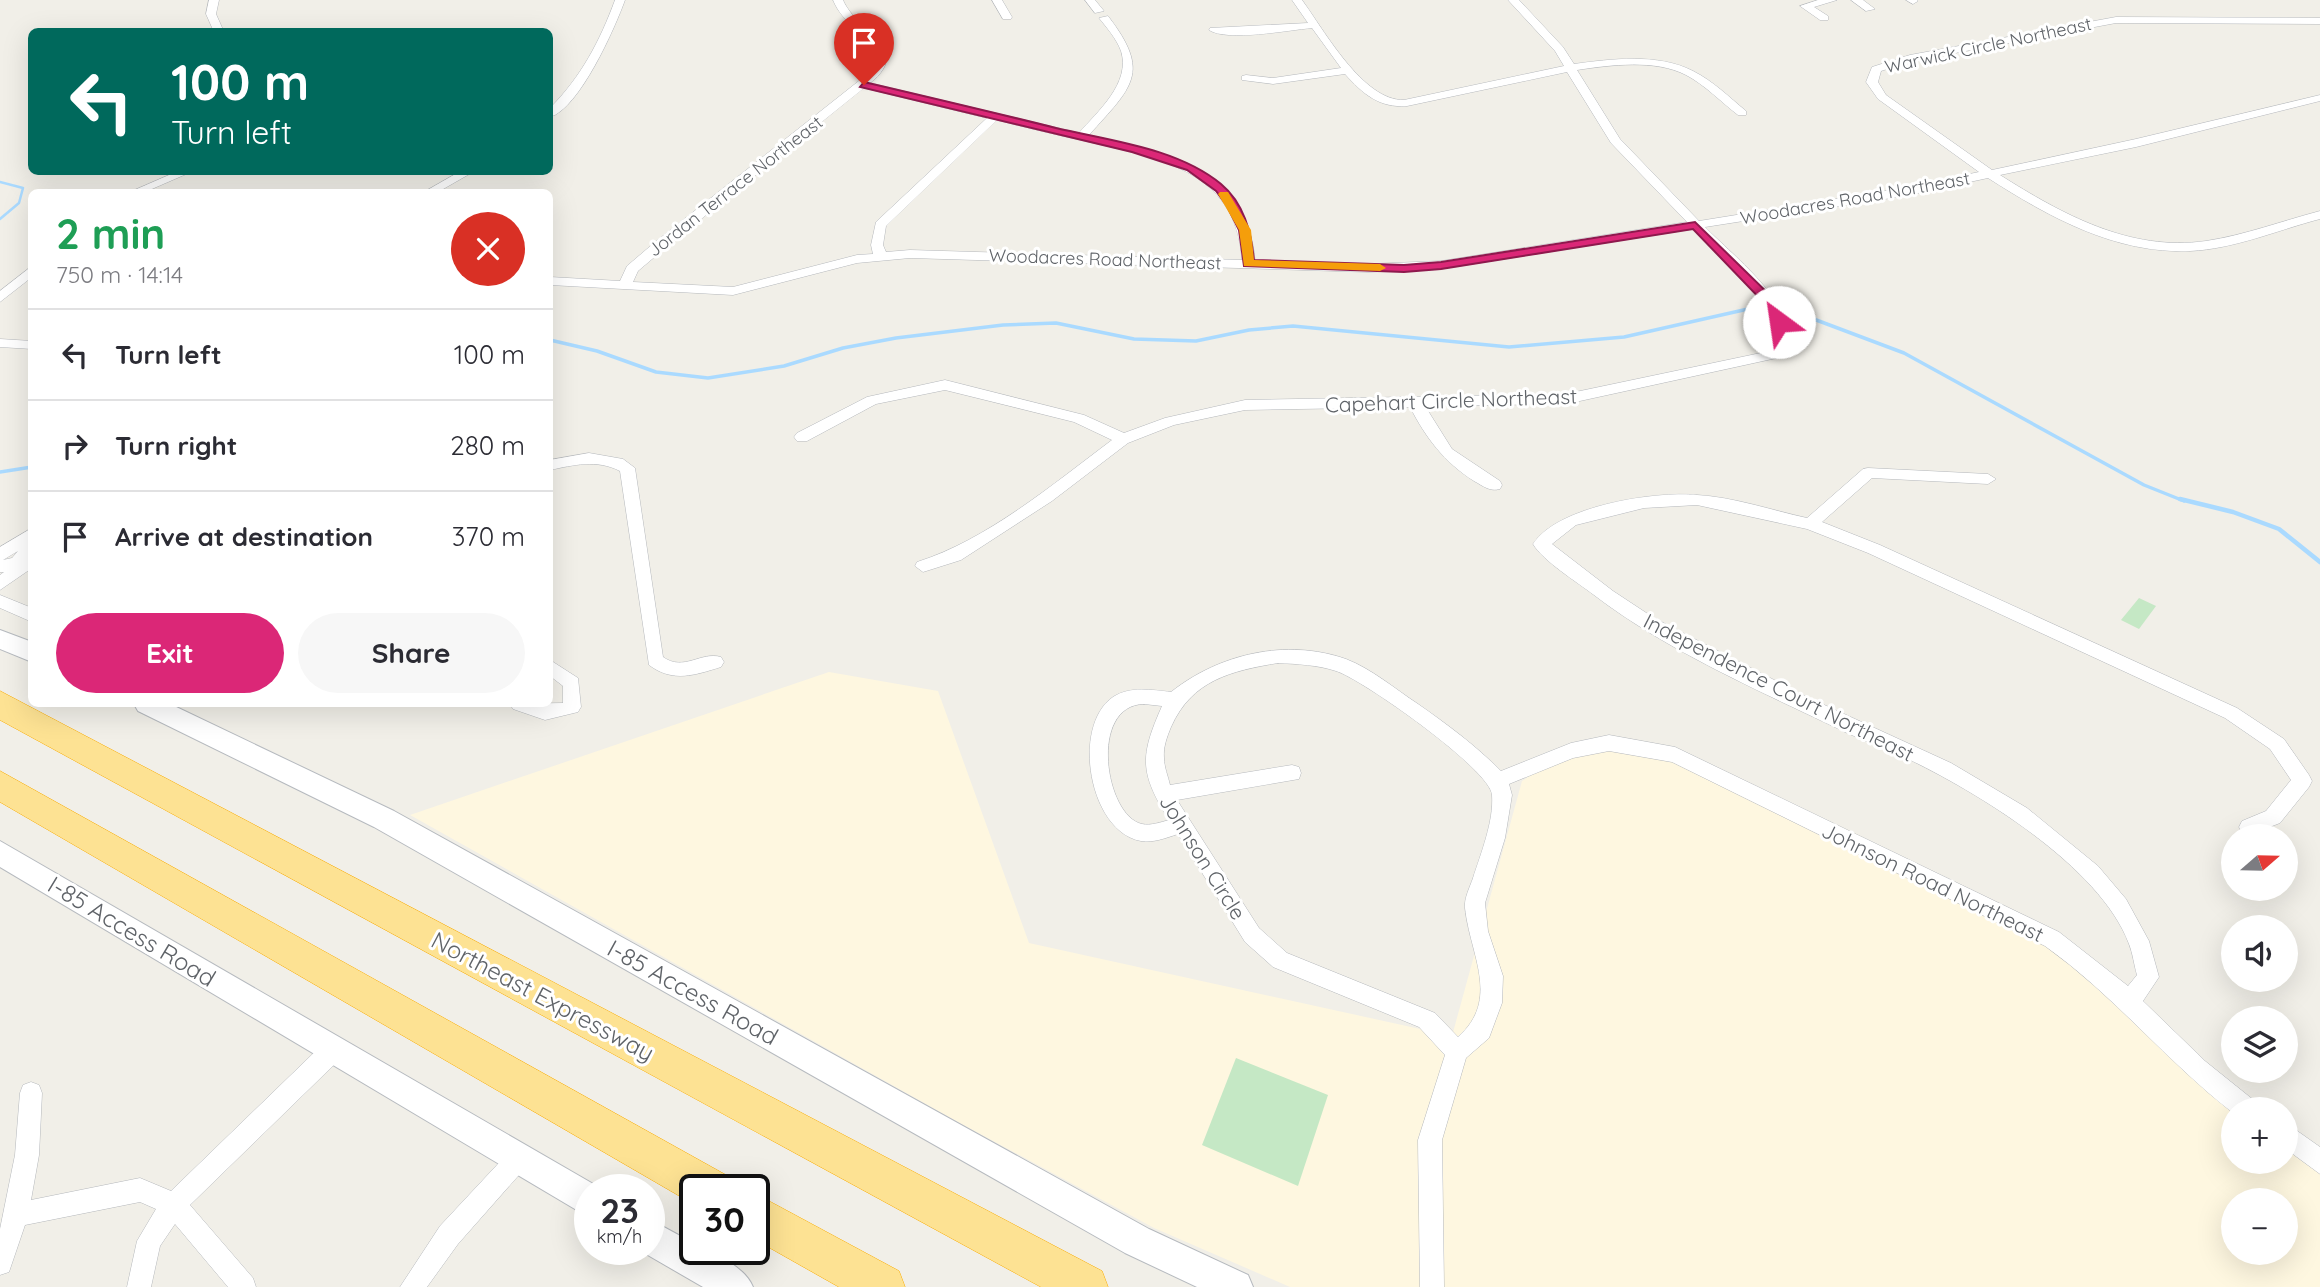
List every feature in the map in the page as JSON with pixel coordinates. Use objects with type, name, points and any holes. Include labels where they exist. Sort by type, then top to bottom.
[{"type":"highway","name":"Northeast Expressway","points":[[0,704],[1086,1287]]},
{"type":"highway","points":[[0,785],[683,1174]]},
{"type":"highway","points":[[770,1223],[883,1287]]},
{"type":"main road","points":[[0,639],[28,651]]},
{"type":"main road","name":"I-85 Access Road","points":[[158,707],[384,819],[1137,1241],[1236,1287]]},
{"type":"main road","name":"I-85 Access Road","points":[[0,853],[574,1192]]},
{"type":"main road","points":[[665,1245],[736,1287]]},
{"type":"street","points":[[214,0],[211,14],[217,28]]},
{"type":"street","points":[[553,111],[568,97],[608,38],[620,0]]},
{"type":"street","name":"Jordan Terrace Northeast","points":[[624,286],[632,270],[659,246],[864,85],[885,62],[884,53],[875,42],[852,27],[838,0]]},
{"type":"street","points":[[997,0],[1007,17]]},
{"type":"street","points":[[1081,137],[1115,97],[1126,76],[1128,60],[1115,32],[1090,0]]},
{"type":"street","points":[[1297,0],[1350,70],[1381,100],[1400,104],[1570,68],[1620,61],[1675,67],[1695,77],[1742,113]]},
{"type":"street","name":"Capehart Circle Northeast","points":[[923,566],[955,556],[1046,497],[1123,439],[1170,421],[1245,405],[1416,404],[1577,398],[1781,353],[1784,337],[1775,307],[1615,141],[1549,36],[1513,0]]},
{"type":"street","points":[[1824,18],[1805,6],[1832,0]]},
{"type":"street","points":[[1856,0],[1870,9]]},
{"type":"street","name":"Warwick Circle Northeast","points":[[2320,21],[2176,18],[2116,20],[1922,56],[1876,69],[1872,82],[1882,97],[1991,174],[2066,218],[2104,233],[2156,245],[2189,247],[2320,215]]},
{"type":"street","points":[[1214,30],[1241,31],[1315,25]]},
{"type":"street","points":[[1246,79],[1273,81],[1350,70]]},
{"type":"street","points":[[864,85],[1170,159],[1206,177],[1226,197],[1245,230],[1249,264]]},
{"type":"street","points":[[553,97],[568,97]]},
{"type":"street","name":"Woodacres Road Northeast","points":[[553,281],[733,291],[880,255],[1404,268],[1441,265],[1904,192],[2136,143],[2320,98]]},
{"type":"street","points":[[880,255],[877,245],[880,225],[996,116]]},
{"type":"street","points":[[143,189],[178,175]]},
{"type":"street","points":[[436,189],[461,175]]},
{"type":"street","points":[[0,298],[28,274]]},
{"type":"street","points":[[0,343],[28,345]]},
{"type":"street","points":[[802,437],[872,400],[945,385],[1079,418],[1123,439]]},
{"type":"street","points":[[1416,404],[1439,446],[1453,463],[1494,485]]},
{"type":"street","points":[[553,464],[583,457],[609,457],[627,468],[656,660],[667,670],[685,671],[715,662]]},
{"type":"street","points":[[1988,479],[1868,473],[1810,524],[1874,549],[2231,713],[2277,744],[2302,781],[2273,817],[2256,824]]},
{"type":"street","name":"Independence Court Northeast","points":[[1810,524],[1696,500],[1644,502],[1571,521],[1541,544],[1645,622],[1855,729],[1912,752],[2028,819],[2083,864],[2126,912],[2147,963],[2148,977],[2129,1002]]},
{"type":"street","points":[[0,555],[28,546]]},
{"type":"street","points":[[0,565],[8,567],[21,561],[27,556],[28,546]]},
{"type":"street","points":[[0,584],[28,546]]},
{"type":"street","points":[[0,601],[28,614]]},
{"type":"street","name":"Johnson Circle","points":[[1457,1052],[1435,1027],[1417,1014],[1280,960],[1252,935],[1180,825],[1163,794],[1154,759],[1156,740],[1174,700],[1200,679],[1242,662],[1290,656],[1342,665],[1465,747],[1498,780]]},
{"type":"street","points":[[526,707],[541,714],[557,713],[572,707],[572,683],[553,669]]},
{"type":"street","points":[[1174,700],[1130,698],[1116,704],[1102,728],[1098,759],[1104,785],[1115,810],[1132,830],[1146,833],[1180,825]]},
{"type":"street","name":"Johnson Road Northeast","points":[[1498,780],[1571,751],[1609,743],[1675,755],[2052,939],[2086,960],[2178,1052],[2230,1097]]},
{"type":"street","points":[[1163,794],[1292,773]]},
{"type":"street","points":[[1432,1287],[1430,1140],[1457,1052],[1481,1031],[1492,1003],[1492,976],[1478,931],[1475,903],[1495,838],[1502,795],[1498,780]]},
{"type":"street","points":[[139,1287],[149,1241],[174,1204],[332,1051]]},
{"type":"street","points":[[0,1263],[17,1215],[27,1155],[31,1093]]},
{"type":"street","points":[[2298,1145],[2320,1162]]},
{"type":"street","points":[[412,1287],[449,1235],[518,1159]]},
{"type":"street","points":[[17,1215],[140,1190],[174,1204],[244,1287]]},
{"type":"shaded area","points":[[829,672],[938,691],[1029,943],[1452,1036],[1522,781],[1548,764],[1619,741],[1704,765],[1857,834],[2061,950],[2221,1099],[2221,1174],[2298,1174],[2298,1152],[2320,1169],[2320,1287],[1290,1287],[1154,1228],[958,1122],[410,815]]},
{"type":"green space","points":[[2139,598],[2156,606],[2139,629],[2121,620]]},
{"type":"green space","points":[[1236,1058],[1328,1095],[1298,1186],[1202,1145]]},
{"type":"waterway","points":[[0,182],[23,188],[19,203],[0,219]]},
{"type":"waterway","points":[[553,341],[597,351],[656,372],[708,378],[784,366],[843,348],[896,338],[1003,325],[1056,323],[1134,339],[1196,341],[1249,330],[1293,326],[1509,347],[1624,337],[1748,309],[1779,306],[1904,353],[2144,485],[2184,501]]},
{"type":"waterway","points":[[0,472],[28,468]]},
{"type":"waterway","points":[[2180,499],[2233,512],[2279,529],[2320,562]]},
{"type":"slow traffic","points":[[1224,194],[1245,230],[1249,264],[1380,268]]},
{"type":"route","points":[[864,85],[1136,150],[1191,167],[1220,188],[1232,205],[1245,230],[1249,264],[1404,268],[1441,265],[1695,225],[1775,307],[1779,322]]}]
